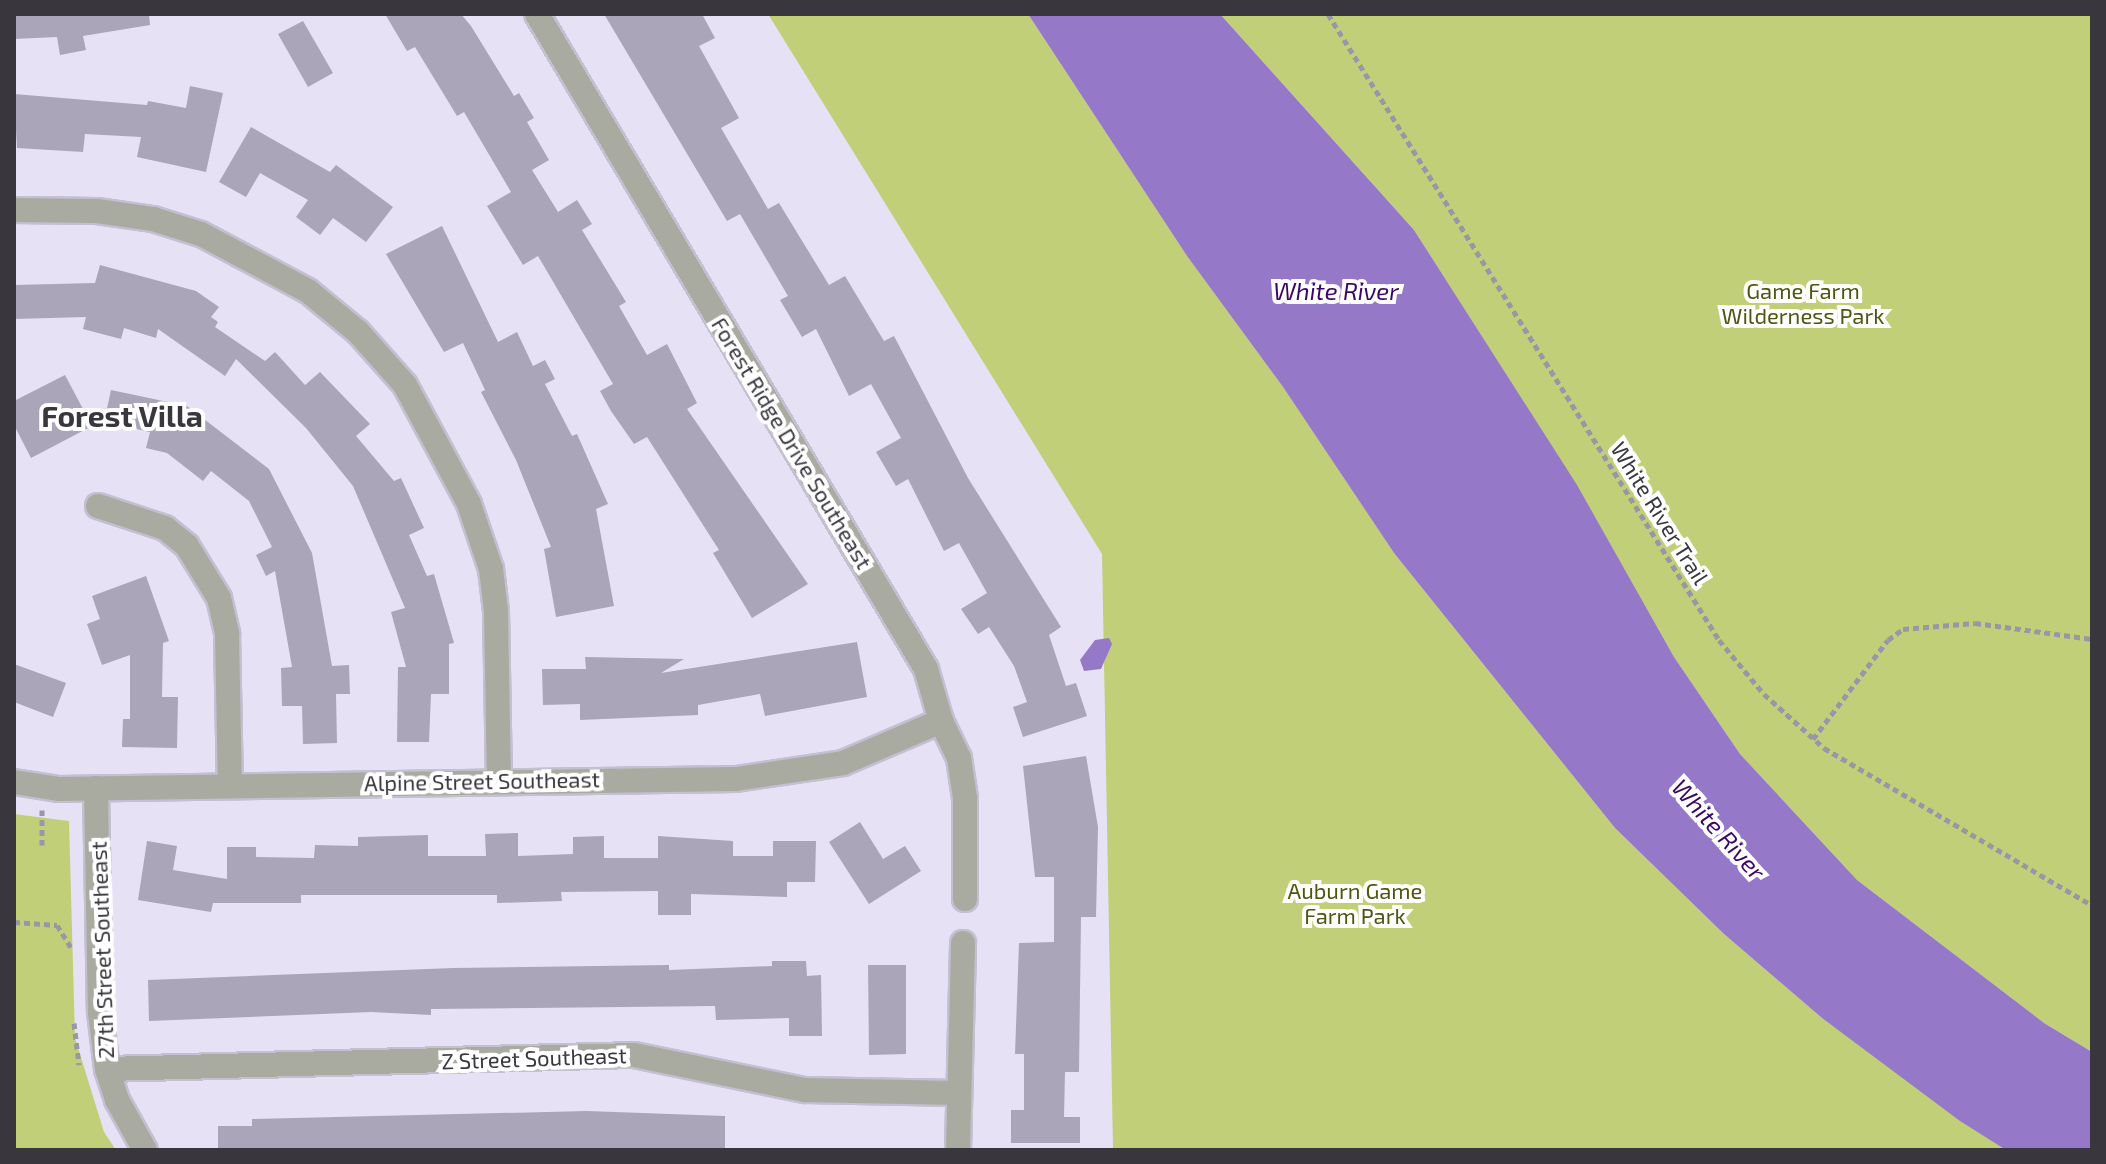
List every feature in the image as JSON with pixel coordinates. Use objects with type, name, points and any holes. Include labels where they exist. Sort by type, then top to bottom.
[{"type":"street","name":"Forest Ridge Drive Southeast","points":[[537,14],[926,669],[941,721],[959,758],[965,798],[965,899]]},
{"type":"street","points":[[14,210],[111,213],[201,234],[308,291],[358,332],[405,385],[469,504],[491,569],[496,611],[499,779]]},
{"type":"street","points":[[98,506],[165,528],[187,546],[219,598],[227,634],[230,785]]},
{"type":"street","name":"Alpine Street Southeast","points":[[14,782],[44,787],[96,788],[499,779],[736,779],[843,763],[941,721]]},
{"type":"street","name":"27th Street Southeast","points":[[96,788],[100,1012],[107,1069],[117,1100],[145,1150]]},
{"type":"street","points":[[958,1150],[963,943]]},
{"type":"street","name":"Z Street Southeast","points":[[107,1069],[634,1055],[805,1090],[957,1093]]},
{"type":"path","name":"White River Trail","points":[[1328,14],[1372,93],[1719,640],[1764,694],[1813,739],[2092,905]]},
{"type":"path","points":[[1813,739],[1888,640],[1903,629],[1975,623],[2092,639]]},
{"type":"path","points":[[42,845],[44,787]]},
{"type":"path","points":[[14,922],[41,921]]},
{"type":"green space","name":"Auburn Game Farm Park","points":[[768,14],[1028,14],[1187,256],[1283,387],[1394,553],[1615,828],[1724,934],[1822,1018],[2006,1150],[1113,1150],[1102,554]]},
{"type":"green space","name":"Game Farm Wilderness Park","points":[[1220,14],[2092,14],[2092,1052],[2044,1023],[1857,880],[1740,754],[1674,657],[1576,485],[1414,230]]},
{"type":"green space","points":[[14,814],[69,821],[75,1038],[104,1132],[116,1150],[14,1150]]},
{"type":"water","name":"White River","points":[[1028,14],[1220,14],[1414,230],[1577,485],[1674,657],[1740,754],[1857,880],[2044,1023],[2092,1052],[2092,1150],[2006,1150],[1960,1121],[1822,1018],[1724,934],[1615,828],[1394,553],[1283,387],[1187,256]]},
{"type":"water","points":[[1109,638],[1112,644],[1101,669],[1084,671],[1080,660],[1095,640]]},
{"type":"building","points":[[14,14],[149,14],[150,25],[83,36],[86,50],[60,55],[57,37],[14,39]]},
{"type":"building","points":[[385,14],[461,14],[471,26],[514,96],[519,93],[534,118],[527,122],[549,160],[532,170],[558,212],[577,200],[592,224],[582,230],[626,302],[619,306],[647,355],[667,344],[697,403],[687,409],[808,584],[752,618],[713,553],[719,550],[647,437],[634,444],[611,411],[600,391],[613,384],[538,256],[523,265],[487,206],[511,192],[464,112],[457,116],[415,47],[407,51]]},
{"type":"building","points":[[604,14],[702,14],[715,38],[699,46],[739,118],[721,128],[768,209],[779,203],[829,285],[845,276],[884,341],[894,336],[968,478],[1061,627],[1049,635],[1066,686],[1076,683],[1087,716],[1023,737],[1013,707],[1027,702],[1014,666],[989,627],[978,634],[961,609],[987,593],[959,543],[944,551],[908,479],[896,486],[876,452],[901,438],[871,384],[849,396],[816,329],[802,337],[780,300],[788,296],[740,214],[727,221]]},
{"type":"building","points":[[303,21],[333,73],[308,87],[278,34]]},
{"type":"building","points":[[190,86],[223,93],[206,172],[137,157],[141,137],[85,134],[83,152],[17,148],[14,94],[147,105],[148,101],[186,108]]},
{"type":"building","points":[[251,127],[330,172],[336,165],[393,207],[366,242],[333,218],[320,235],[296,217],[308,200],[260,173],[246,197],[219,182]]},
{"type":"building","points":[[442,226],[498,342],[517,332],[533,366],[545,360],[555,379],[545,384],[572,436],[577,434],[608,504],[596,509],[614,606],[556,617],[544,549],[551,547],[516,460],[481,392],[485,390],[463,343],[444,352],[386,254]]},
{"type":"building","points":[[100,265],[196,291],[219,307],[211,317],[218,322],[215,327],[265,361],[275,352],[305,385],[320,372],[370,424],[356,436],[394,481],[401,478],[424,528],[409,535],[427,576],[434,574],[454,643],[449,644],[449,694],[431,694],[429,742],[397,742],[398,667],[406,667],[391,612],[405,608],[353,486],[306,428],[236,359],[225,376],[158,329],[156,338],[124,328],[121,339],[83,329],[86,317],[14,319],[14,285],[95,283]]},
{"type":"building","points":[[65,375],[92,426],[31,458],[14,425],[14,401]]},
{"type":"building","points":[[111,390],[187,406],[269,469],[312,553],[332,666],[349,665],[350,694],[336,694],[337,743],[303,744],[302,706],[282,706],[281,668],[292,667],[275,571],[266,576],[256,555],[272,547],[249,501],[211,471],[203,481],[167,453],[146,448],[150,432],[104,422]]},
{"type":"building","points":[[146,576],[169,641],[163,643],[162,697],[178,697],[177,748],[122,747],[123,719],[130,719],[130,655],[102,665],[87,624],[100,619],[92,596]]},
{"type":"building","points":[[857,642],[867,697],[765,716],[760,694],[698,705],[698,715],[580,720],[580,704],[543,705],[542,669],[586,669],[585,657],[684,659],[661,673]]},
{"type":"building","points":[[14,664],[66,683],[53,717],[14,702]]},
{"type":"building","points":[[1086,756],[1098,827],[1096,917],[1081,917],[1079,1072],[1065,1072],[1064,1117],[1080,1117],[1080,1143],[1011,1143],[1011,1110],[1024,1110],[1024,1054],[1015,1054],[1019,943],[1054,942],[1054,877],[1035,877],[1023,766]]},
{"type":"building","points":[[860,822],[883,859],[905,846],[921,871],[869,904],[829,842]]},
{"type":"building","points":[[518,833],[518,856],[573,854],[573,837],[604,836],[604,858],[658,858],[658,836],[733,841],[733,856],[773,856],[773,841],[816,841],[815,882],[787,882],[787,897],[691,894],[691,915],[658,915],[658,891],[561,892],[562,901],[497,903],[497,895],[301,895],[301,903],[213,903],[211,912],[138,900],[147,841],[177,846],[173,870],[227,879],[227,847],[256,847],[256,857],[314,858],[315,845],[358,846],[358,837],[428,835],[428,856],[486,856],[485,834]]},
{"type":"building","points":[[772,961],[806,961],[807,976],[821,975],[822,1036],[789,1036],[789,1018],[716,1020],[715,1006],[431,1009],[431,1015],[371,1012],[149,1021],[148,980],[453,968],[669,965],[669,970],[772,966]]},
{"type":"building","points":[[868,965],[906,965],[906,1054],[869,1055]]},
{"type":"building","points":[[587,1111],[725,1116],[725,1150],[218,1150],[218,1126],[252,1126],[252,1119]]},
{"type":"district","name":"Forest Villa","points":[[122,415]]}]
